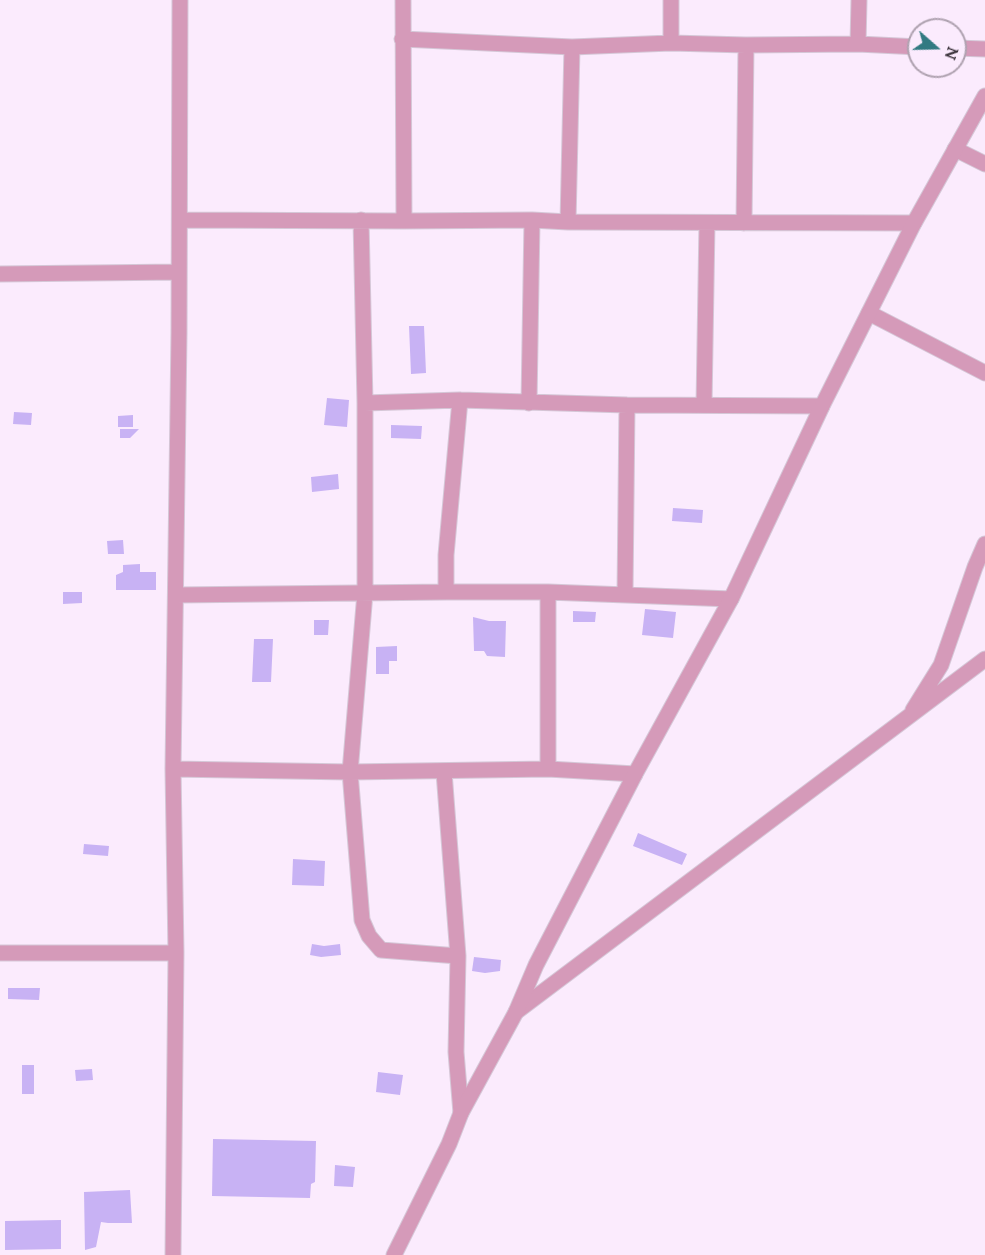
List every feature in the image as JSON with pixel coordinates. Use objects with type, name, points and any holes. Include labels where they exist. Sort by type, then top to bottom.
[{"type":"street","points":[[173,1255],[176,953],[173,769],[180,220],[180,0]]},
{"type":"street","points":[[403,0],[404,221]]},
{"type":"street","points":[[671,0],[671,43]]},
{"type":"street","points":[[858,44],[859,0]]},
{"type":"street","points":[[402,39],[572,47],[671,43],[907,46]]},
{"type":"street","points":[[744,223],[746,45]]},
{"type":"street","points":[[568,222],[572,47]]},
{"type":"street","points":[[967,48],[985,49]]},
{"type":"street","points":[[394,1255],[449,1144],[461,1113],[516,1012],[536,965],[635,774],[731,599],[822,406],[914,223],[985,96]]},
{"type":"street","points":[[956,149],[985,164]]},
{"type":"street","points":[[180,220],[914,223]]},
{"type":"street","points":[[361,220],[365,403],[365,593],[350,772],[362,920],[369,936],[381,950],[458,956]]},
{"type":"street","points":[[529,403],[532,220]]},
{"type":"street","points":[[704,405],[707,223]]},
{"type":"street","points":[[0,274],[179,272]]},
{"type":"street","points":[[869,313],[985,373]]},
{"type":"street","points":[[365,403],[460,400],[627,405],[822,406]]},
{"type":"street","points":[[446,592],[446,555],[460,400]]},
{"type":"street","points":[[625,594],[627,405]]},
{"type":"street","points":[[908,718],[941,664],[985,544]]},
{"type":"street","points":[[176,595],[548,592],[731,599]]},
{"type":"street","points":[[548,592],[548,769]]},
{"type":"street","points":[[516,1012],[985,659]]},
{"type":"street","points":[[173,769],[350,772],[548,769],[635,774]]},
{"type":"street","points":[[444,772],[458,956],[456,1052],[461,1113]]},
{"type":"street","points":[[0,953],[176,953]]},
{"type":"building","points":[[409,326],[424,326],[426,373],[411,374]]},
{"type":"building","points":[[327,398],[349,400],[347,427],[324,425]]},
{"type":"building","points":[[14,412],[32,413],[31,425],[13,424]]},
{"type":"building","points":[[133,415],[133,427],[118,427],[118,416]]},
{"type":"building","points":[[391,425],[422,426],[421,439],[391,438]]},
{"type":"building","points":[[120,429],[139,429],[130,438],[120,438]]},
{"type":"building","points":[[338,474],[339,489],[312,492],[311,477]]},
{"type":"building","points":[[673,508],[703,510],[702,523],[672,521]]},
{"type":"building","points":[[123,540],[124,554],[108,554],[107,541]]},
{"type":"building","points":[[140,564],[140,572],[156,572],[156,590],[116,590],[116,575],[123,572],[123,565]]},
{"type":"building","points":[[63,592],[82,592],[82,603],[63,604]]},
{"type":"building","points":[[645,609],[676,612],[673,638],[642,635]]},
{"type":"building","points":[[573,611],[596,612],[595,622],[573,622]]},
{"type":"building","points":[[473,617],[489,621],[506,621],[505,657],[487,656],[484,651],[474,651]]},
{"type":"building","points":[[314,620],[329,620],[328,635],[314,635]]},
{"type":"building","points":[[254,639],[273,639],[271,682],[252,682]]},
{"type":"building","points":[[397,646],[397,661],[389,661],[389,674],[376,674],[376,647]]},
{"type":"building","points":[[638,833],[687,854],[682,865],[633,846]]},
{"type":"building","points":[[84,844],[109,846],[108,856],[83,854]]},
{"type":"building","points":[[293,859],[325,861],[324,886],[292,885]]},
{"type":"building","points":[[312,944],[324,946],[340,944],[341,955],[321,957],[310,955]]},
{"type":"building","points":[[474,957],[501,960],[500,971],[485,973],[472,971]]},
{"type":"building","points":[[8,988],[40,988],[39,1000],[8,999]]},
{"type":"building","points":[[22,1065],[34,1065],[34,1094],[22,1094]]},
{"type":"building","points":[[92,1069],[93,1080],[76,1081],[75,1070]]},
{"type":"building","points":[[378,1072],[403,1075],[400,1095],[376,1092]]},
{"type":"building","points":[[213,1139],[316,1141],[315,1182],[311,1184],[310,1198],[212,1196]]},
{"type":"building","points":[[335,1165],[355,1167],[353,1187],[334,1186]]},
{"type":"building","points":[[130,1190],[132,1223],[101,1222],[96,1247],[85,1250],[84,1192]]},
{"type":"building","points":[[61,1220],[61,1249],[5,1250],[5,1221]]}]
